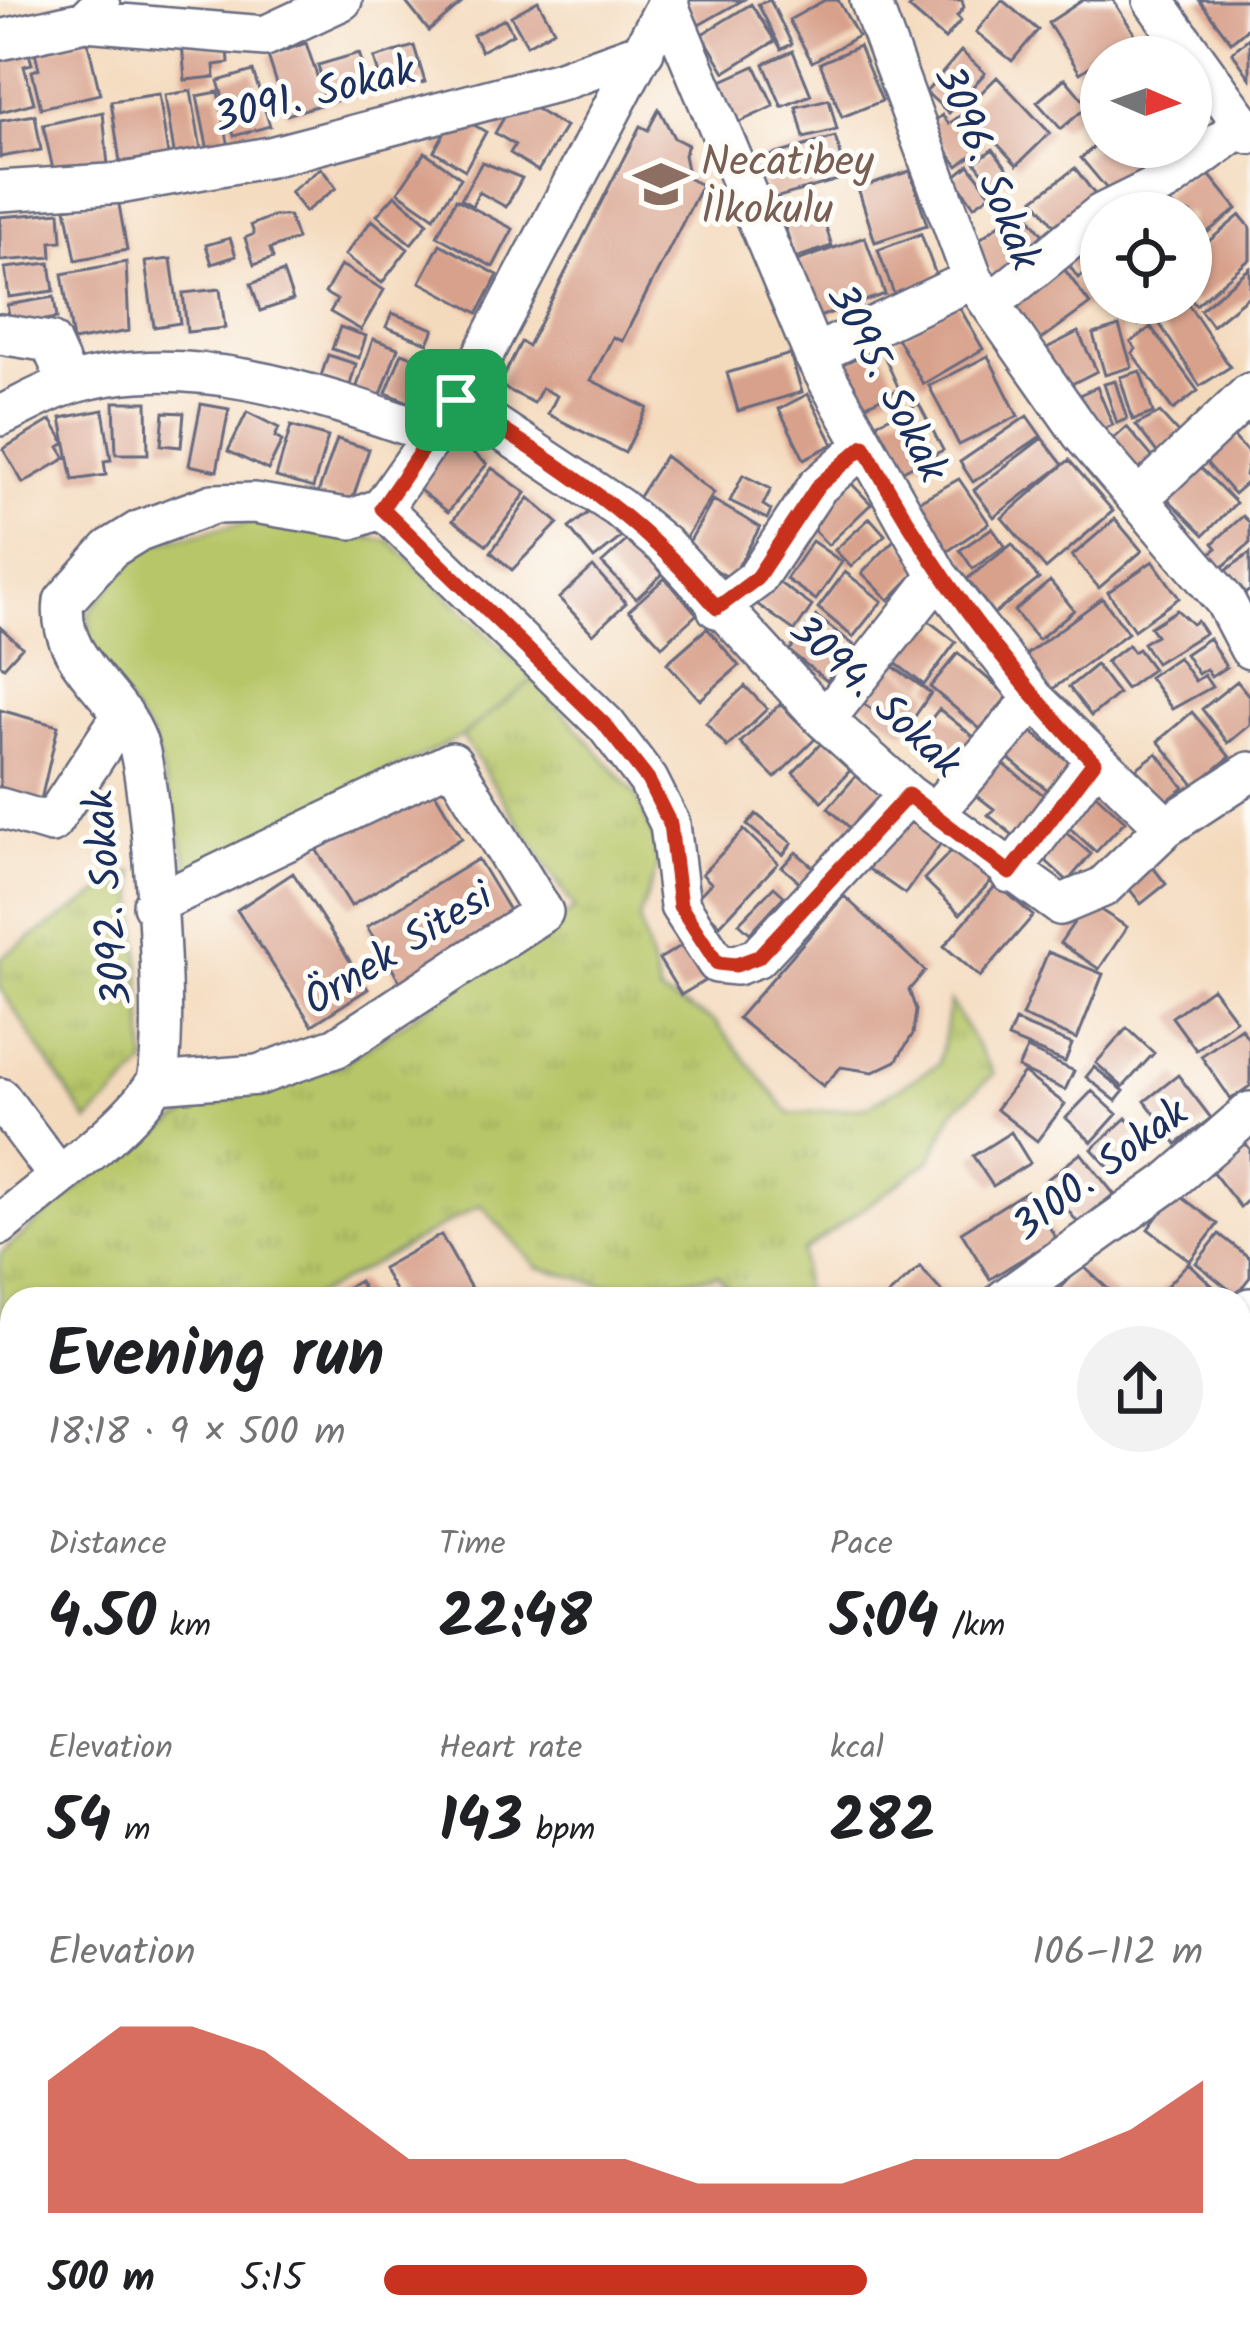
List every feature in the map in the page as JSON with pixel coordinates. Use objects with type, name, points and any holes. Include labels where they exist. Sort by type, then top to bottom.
[{"type":"street","points":[[0,40],[96,11],[265,36],[342,0]]},
{"type":"street","name":"3096. Sokak","points":[[870,0],[982,291],[1082,434],[1226,601],[1250,649]]},
{"type":"street","points":[[1146,192],[1248,129],[1153,0]]},
{"type":"street","points":[[669,3],[456,400],[382,508],[605,725],[648,780],[670,824],[680,906],[717,963],[736,965],[758,957],[1034,699]]},
{"type":"street","name":"3095. Sokak","points":[[669,3],[814,356],[938,576],[1034,699],[1166,827]]},
{"type":"street","name":"3091. Sokak","points":[[0,191],[124,183],[270,157],[560,80],[644,51]]},
{"type":"street","points":[[814,356],[982,291],[1080,228]]},
{"type":"street","points":[[0,334],[50,342],[69,384]]},
{"type":"street","points":[[0,416],[69,384],[150,373],[224,376],[333,400],[430,433]]},
{"type":"street","points":[[1138,499],[1250,393]]},
{"type":"street","name":"3094. Sokak","points":[[456,400],[619,508],[666,547],[717,608],[825,720],[921,804],[1060,905],[1103,887],[1166,827],[1250,772]]},
{"type":"street","points":[[717,608],[756,579],[818,486],[864,446]]},
{"type":"street","name":"3092. Sokak","points":[[156,1083],[165,1015],[153,905],[153,817],[138,742],[123,714],[77,657],[62,620],[64,601],[83,573],[110,549],[139,531],[213,504],[254,502],[352,519],[382,508]]},
{"type":"street","points":[[825,720],[938,576]]},
{"type":"street","points":[[0,808],[51,824],[123,714]]},
{"type":"street","name":"Örnek Sitesi","points":[[153,905],[452,762],[543,912],[337,1046],[258,1075],[156,1083]]},
{"type":"street","points":[[1010,873],[1094,762]]},
{"type":"street","points":[[0,1226],[119,1123],[156,1083]]},
{"type":"street","points":[[0,1098],[57,1174]]},
{"type":"street","name":"3100. Sokak","points":[[1023,1287],[1169,1182],[1250,1112]]},
{"type":"green space","points":[[259,520],[390,541],[534,679],[462,736],[190,872],[152,739],[91,651],[89,612],[143,546]]},
{"type":"green space","points":[[534,679],[637,796],[661,856],[639,919],[660,994],[715,1022],[790,1114],[866,1107],[939,1064],[950,1001],[994,1074],[954,1110],[930,1161],[802,1252],[803,1287],[727,1287],[718,1275],[611,1287],[537,1267],[481,1205],[331,1287],[0,1287],[0,1254],[102,1168],[194,1110],[342,1064],[575,909],[462,736]]},
{"type":"green space","points":[[134,871],[146,1065],[88,1122],[0,988],[0,958]]},
{"type":"building","points":[[404,0],[459,0],[462,3],[429,31]]},
{"type":"building","points":[[686,0],[743,0],[699,25]]},
{"type":"building","points":[[770,0],[792,44],[781,49],[758,4]]},
{"type":"building","points":[[825,0],[838,0],[858,36],[812,62],[789,20]]},
{"type":"building","points":[[916,0],[962,0],[964,7],[957,16],[961,20],[945,39],[909,8]]},
{"type":"building","points":[[1002,0],[1038,30],[1012,61],[976,32]]},
{"type":"building","points":[[1083,0],[1113,0],[1136,36],[1080,36],[1080,73],[1048,23]]},
{"type":"building","points":[[1199,0],[1250,0],[1250,26],[1231,42]]},
{"type":"building","points":[[538,1],[554,30],[527,45],[511,16]]},
{"type":"building","points":[[751,4],[775,41],[725,72],[702,34]]},
{"type":"building","points":[[505,19],[513,34],[481,51],[473,35]]},
{"type":"building","points":[[1250,37],[1250,78],[1232,52]]},
{"type":"building","points":[[87,39],[100,94],[41,108],[32,71],[39,69],[35,52]]},
{"type":"building","points":[[182,43],[228,49],[229,63],[214,65],[215,77],[185,80]]},
{"type":"building","points":[[306,43],[326,103],[287,115],[268,56]]},
{"type":"building","points":[[414,46],[425,82],[385,94],[374,58]]},
{"type":"building","points":[[859,46],[882,101],[842,117],[820,63]]},
{"type":"building","points":[[28,50],[32,64],[24,66],[34,103],[0,112],[0,58]]},
{"type":"building","points":[[793,51],[811,95],[782,107],[764,64]]},
{"type":"building","points":[[961,51],[985,73],[949,113],[926,92]]},
{"type":"building","points":[[359,53],[371,91],[328,103],[318,65]]},
{"type":"building","points":[[755,66],[774,106],[733,125],[715,84]]},
{"type":"building","points":[[253,71],[270,126],[234,136],[218,81]]},
{"type":"building","points":[[997,77],[1050,133],[1017,165],[965,109]]},
{"type":"building","points":[[1065,78],[1080,96],[1080,113],[1061,129],[1037,102]]},
{"type":"building","points":[[191,91],[201,149],[174,153],[165,95]]},
{"type":"building","points":[[218,92],[229,147],[208,151],[197,96]]},
{"type":"building","points":[[159,94],[168,155],[120,162],[111,101]]},
{"type":"building","points":[[516,97],[565,127],[538,171],[510,153],[515,145],[495,133]]},
{"type":"building","points":[[829,99],[837,130],[804,138],[796,107]]},
{"type":"building","points":[[659,109],[674,138],[688,145],[684,155],[689,179],[702,185],[622,341],[613,337],[591,380],[647,408],[625,453],[548,414],[557,396],[542,388],[534,403],[499,385],[521,342],[528,346],[640,126],[648,130]]},
{"type":"building","points":[[103,112],[108,166],[55,178],[43,125]]},
{"type":"building","points":[[455,114],[486,132],[465,170],[434,151]]},
{"type":"building","points":[[962,114],[985,145],[958,166],[928,126],[942,115],[949,124]]},
{"type":"building","points":[[35,115],[41,150],[0,157],[0,121]]},
{"type":"building","points":[[835,137],[848,177],[768,200],[756,160]]},
{"type":"building","points":[[993,149],[1012,175],[995,188],[975,162]]},
{"type":"building","points":[[425,152],[461,178],[434,217],[398,192]]},
{"type":"building","points":[[482,162],[522,178],[506,207],[479,192],[472,206],[461,199]]},
{"type":"building","points":[[969,165],[991,194],[974,206],[954,177]]},
{"type":"building","points":[[321,168],[336,188],[305,212],[290,192]]},
{"type":"building","points":[[1075,168],[1093,192],[1080,192],[1080,214],[1058,231],[1034,199]]},
{"type":"building","points":[[1089,168],[1146,168],[1150,173],[1128,192],[1109,192]]},
{"type":"building","points":[[1204,168],[1237,209],[1212,229],[1212,192],[1169,192]]},
{"type":"building","points":[[910,171],[927,225],[875,242],[858,188]]},
{"type":"building","points":[[395,195],[428,223],[411,244],[377,215]]},
{"type":"building","points":[[118,199],[127,250],[76,260],[66,208]]},
{"type":"building","points":[[456,199],[513,229],[493,267],[437,236]]},
{"type":"building","points":[[818,202],[832,246],[795,258],[781,215]]},
{"type":"building","points":[[1022,207],[1051,246],[1000,283],[972,245]]},
{"type":"building","points":[[60,212],[62,241],[51,242],[52,257],[0,261],[0,217]]},
{"type":"building","points":[[1240,215],[1250,227],[1250,259],[1212,291],[1212,238]]},
{"type":"building","points":[[273,216],[289,216],[297,239],[270,249],[273,258],[254,265],[245,238],[254,234],[251,225]]},
{"type":"building","points":[[372,220],[408,249],[382,283],[345,255]]},
{"type":"building","points":[[921,234],[937,278],[894,294],[878,250]]},
{"type":"building","points":[[1080,236],[1080,277],[1078,278],[1062,255]]},
{"type":"building","points":[[865,237],[885,294],[816,318],[797,261]]},
{"type":"building","points":[[230,238],[236,256],[212,264],[206,245]]},
{"type":"building","points":[[440,244],[498,275],[478,313],[420,282]]},
{"type":"building","points":[[171,259],[180,323],[154,327],[145,262]]},
{"type":"building","points":[[126,262],[129,331],[73,341],[62,274]]},
{"type":"building","points":[[1059,262],[1080,290],[1080,311],[1039,341],[1009,300]]},
{"type":"building","points":[[50,263],[54,291],[9,297],[5,268]]},
{"type":"building","points":[[341,265],[384,290],[361,330],[330,312],[337,300],[325,293]]},
{"type":"building","points":[[1250,268],[1250,295],[1212,326],[1212,300]]},
{"type":"building","points":[[283,272],[293,300],[260,311],[251,284]]},
{"type":"building","points":[[220,289],[225,328],[187,332],[183,293]]},
{"type":"building","points":[[54,297],[57,318],[11,326],[7,305]]},
{"type":"building","points":[[957,303],[983,349],[923,384],[897,338]]},
{"type":"building","points":[[392,313],[434,329],[428,343],[386,327]]},
{"type":"building","points":[[1160,324],[1201,324],[1230,367],[1200,386]]},
{"type":"building","points":[[1119,326],[1132,367],[1105,375],[1093,334]]},
{"type":"building","points":[[340,327],[366,336],[359,358],[332,349]]},
{"type":"building","points":[[1151,327],[1198,391],[1173,410],[1132,353],[1136,349],[1131,342]]},
{"type":"building","points":[[1078,332],[1097,371],[1058,391],[1039,352]]},
{"type":"building","points":[[373,339],[398,348],[379,400],[355,392]]},
{"type":"building","points":[[880,347],[899,389],[860,408],[841,365]]},
{"type":"building","points":[[402,353],[440,367],[423,408],[386,393]]},
{"type":"building","points":[[790,354],[802,392],[738,411],[727,373]]},
{"type":"building","points":[[328,355],[356,364],[350,385],[321,376]]},
{"type":"building","points":[[988,356],[1018,416],[959,445],[929,386]]},
{"type":"building","points":[[1140,371],[1153,413],[1133,420],[1120,377]]},
{"type":"building","points":[[1115,381],[1127,419],[1117,423],[1104,384]]},
{"type":"building","points":[[1097,387],[1113,425],[1093,433],[1077,396]]},
{"type":"building","points":[[808,394],[833,444],[804,459],[779,409]]},
{"type":"building","points":[[114,402],[147,402],[148,454],[116,454]]},
{"type":"building","points":[[201,404],[229,409],[217,471],[189,465]]},
{"type":"building","points":[[919,404],[943,450],[899,473],[876,428],[878,422]]},
{"type":"building","points":[[103,410],[111,460],[104,461],[106,475],[73,480],[61,418]]},
{"type":"building","points":[[164,412],[184,413],[181,447],[161,445]]},
{"type":"building","points":[[247,412],[279,428],[275,437],[282,441],[268,470],[228,451]]},
{"type":"building","points":[[1160,413],[1179,434],[1159,455],[1136,425]]},
{"type":"building","points":[[1027,416],[1041,436],[973,482],[960,462]]},
{"type":"building","points":[[51,420],[65,443],[59,447],[66,458],[23,483],[3,449]]},
{"type":"building","points":[[291,426],[328,437],[313,488],[276,477]]},
{"type":"building","points":[[1127,427],[1154,459],[1133,478],[1105,446]]},
{"type":"building","points":[[1226,428],[1250,455],[1245,475],[1250,480],[1234,494],[1198,453]]},
{"type":"building","points":[[452,436],[487,464],[448,512],[413,485]]},
{"type":"building","points":[[1042,438],[1063,465],[994,517],[974,490]]},
{"type":"building","points":[[337,439],[369,449],[351,504],[318,493]]},
{"type":"building","points":[[665,456],[714,493],[685,539],[633,506]]},
{"type":"building","points":[[1069,460],[1113,511],[1046,569],[1002,518]]},
{"type":"building","points":[[1193,460],[1236,503],[1204,535],[1161,492]]},
{"type":"building","points":[[492,468],[526,493],[487,545],[453,520]]},
{"type":"building","points":[[743,475],[771,489],[763,505],[771,510],[767,519],[730,501]]},
{"type":"building","points":[[959,479],[989,523],[945,553],[912,505]]},
{"type":"building","points":[[850,482],[871,504],[828,545],[807,523]]},
{"type":"building","points":[[529,498],[558,523],[512,570],[491,552]]},
{"type":"building","points":[[713,500],[760,527],[731,579],[684,551]]},
{"type":"building","points":[[599,504],[624,535],[594,559],[569,528]]},
{"type":"building","points":[[1243,516],[1250,523],[1250,543],[1218,571],[1206,557],[1217,548],[1213,543]]},
{"type":"building","points":[[870,518],[885,535],[851,567],[835,550]]},
{"type":"building","points":[[1115,519],[1142,551],[1099,588],[1072,556]]},
{"type":"building","points":[[992,528],[1005,546],[973,569],[960,550]]},
{"type":"building","points":[[634,534],[667,570],[636,599],[602,563]]},
{"type":"building","points":[[896,538],[923,565],[889,600],[862,573]]},
{"type":"building","points":[[812,541],[842,562],[816,600],[786,579]]},
{"type":"building","points":[[1012,544],[1039,579],[994,614],[967,579]]},
{"type":"building","points":[[1250,553],[1250,590],[1241,597],[1222,573]]},
{"type":"building","points":[[1153,561],[1179,598],[1134,630],[1108,592]]},
{"type":"building","points":[[593,567],[626,603],[593,634],[559,598]]},
{"type":"building","points":[[845,572],[882,601],[853,637],[818,608]]},
{"type":"building","points":[[771,577],[812,606],[795,631],[754,602]]},
{"type":"building","points":[[665,578],[697,614],[662,646],[629,610]]},
{"type":"building","points":[[1050,581],[1074,610],[1038,640],[1014,611]]},
{"type":"building","points":[[1102,598],[1128,633],[1046,694],[1020,659]]},
{"type":"building","points":[[1177,610],[1192,624],[1197,621],[1205,633],[1156,663],[1143,643],[1156,635],[1150,627]]},
{"type":"building","points":[[918,613],[956,642],[924,685],[886,656]]},
{"type":"building","points":[[816,616],[854,645],[827,681],[789,651]]},
{"type":"building","points":[[0,627],[22,647],[4,667],[0,664]]},
{"type":"building","points":[[707,628],[739,666],[700,700],[667,663]]},
{"type":"building","points":[[1209,638],[1226,667],[1211,677],[1206,669],[1198,674],[1185,654]]},
{"type":"building","points":[[1128,645],[1133,652],[1138,649],[1153,669],[1126,689],[1106,662]]},
{"type":"building","points":[[958,653],[1008,696],[980,729],[930,687]]},
{"type":"building","points":[[1178,657],[1195,681],[1204,675],[1212,687],[1172,709],[1149,677]]},
{"type":"building","points":[[888,663],[931,693],[904,732],[860,701]]},
{"type":"building","points":[[1096,665],[1118,694],[1091,716],[1069,687]]},
{"type":"building","points":[[1237,681],[1250,697],[1250,725],[1228,743],[1202,709]]},
{"type":"building","points":[[745,686],[767,709],[727,747],[706,723]]},
{"type":"building","points":[[780,704],[815,739],[775,778],[740,743]]},
{"type":"building","points":[[939,709],[974,737],[954,762],[919,734]]},
{"type":"building","points":[[0,710],[58,726],[40,804],[0,794]]},
{"type":"building","points":[[1192,712],[1230,757],[1195,786],[1158,741]]},
{"type":"building","points":[[1021,723],[1072,764],[1050,792],[999,751]]},
{"type":"building","points":[[826,738],[855,765],[822,801],[793,773]]},
{"type":"building","points":[[1157,753],[1184,788],[1160,806],[1133,771]]},
{"type":"building","points":[[993,756],[1050,800],[1019,840],[988,815],[994,809],[967,788]]},
{"type":"building","points":[[862,769],[891,795],[857,834],[828,808]]},
{"type":"building","points":[[428,781],[462,838],[351,906],[316,849]]},
{"type":"building","points":[[1087,786],[1125,821],[1096,852],[1058,817]]},
{"type":"building","points":[[904,812],[943,840],[905,894],[866,867]]},
{"type":"building","points":[[756,814],[792,843],[783,855],[747,825]]},
{"type":"building","points":[[1056,824],[1091,854],[1068,881],[1034,850]]},
{"type":"building","points":[[744,830],[778,863],[720,925],[695,900],[711,883],[702,874]]},
{"type":"building","points":[[959,843],[995,877],[960,914],[924,879]]},
{"type":"building","points":[[796,852],[820,873],[806,888],[782,867]]},
{"type":"building","points":[[478,859],[513,917],[402,985],[367,927]]},
{"type":"building","points":[[1149,862],[1166,884],[1141,904],[1124,882]]},
{"type":"building","points":[[293,873],[368,989],[312,1025],[237,910]]},
{"type":"building","points":[[997,884],[1033,916],[980,977],[944,946]]},
{"type":"building","points":[[774,887],[784,896],[750,933],[739,923]]},
{"type":"building","points":[[844,896],[925,971],[909,990],[916,1010],[913,1034],[896,1061],[873,1072],[841,1067],[823,1086],[738,1018]]},
{"type":"building","points":[[1088,902],[1127,927],[1099,969],[1060,943]]},
{"type":"building","points":[[691,940],[713,976],[681,995],[659,959]]},
{"type":"building","points":[[1048,952],[1103,974],[1077,1039],[1022,1016]]},
{"type":"building","points":[[1212,988],[1236,1020],[1196,1050],[1172,1017]]},
{"type":"building","points":[[1015,1021],[1072,1044],[1065,1062],[1008,1038]]},
{"type":"building","points":[[1127,1028],[1154,1053],[1123,1087],[1096,1063]]},
{"type":"building","points":[[1241,1028],[1250,1041],[1250,1086],[1231,1099],[1201,1056]]},
{"type":"building","points":[[1027,1049],[1074,1071],[1065,1090],[1018,1068]]},
{"type":"building","points":[[1094,1067],[1124,1091],[1116,1101],[1086,1077]]},
{"type":"building","points":[[1024,1073],[1065,1104],[1037,1141],[996,1109]]},
{"type":"building","points":[[1178,1075],[1211,1118],[1177,1144],[1145,1101]]},
{"type":"building","points":[[1092,1091],[1117,1114],[1092,1142],[1066,1118]]},
{"type":"building","points":[[1126,1118],[1139,1133],[1124,1147],[1136,1160],[1117,1177],[1092,1149]]},
{"type":"building","points":[[1011,1132],[1030,1163],[993,1186],[973,1156]]},
{"type":"building","points":[[1245,1143],[1250,1149],[1250,1198],[1240,1207],[1211,1170]]},
{"type":"building","points":[[1081,1153],[1114,1194],[1078,1223],[1045,1181]]},
{"type":"building","points":[[1027,1191],[1056,1238],[990,1279],[961,1232]]},
{"type":"building","points":[[1175,1192],[1218,1224],[1190,1261],[1148,1229]]},
{"type":"building","points":[[1219,1234],[1250,1258],[1250,1277],[1242,1287],[1226,1287],[1196,1263]]},
{"type":"building","points":[[441,1235],[470,1287],[393,1287],[382,1268]]},
{"type":"building","points":[[1188,1263],[1214,1287],[1166,1287]]},
{"type":"building","points":[[1082,1265],[1106,1287],[1062,1287]]},
{"type":"building","points":[[920,1267],[938,1287],[898,1287]]},
{"type":"place","name":"Necatibey İlkokulu","points":[[661,184]]},
{"type":"route","points":[[456,400],[619,508],[666,547],[717,608],[756,579],[818,486],[864,446],[938,576],[1034,699],[1094,762],[1010,873],[908,795],[758,957],[736,965],[717,963],[680,906],[670,824],[648,780],[605,725],[382,508],[456,400]]}]
